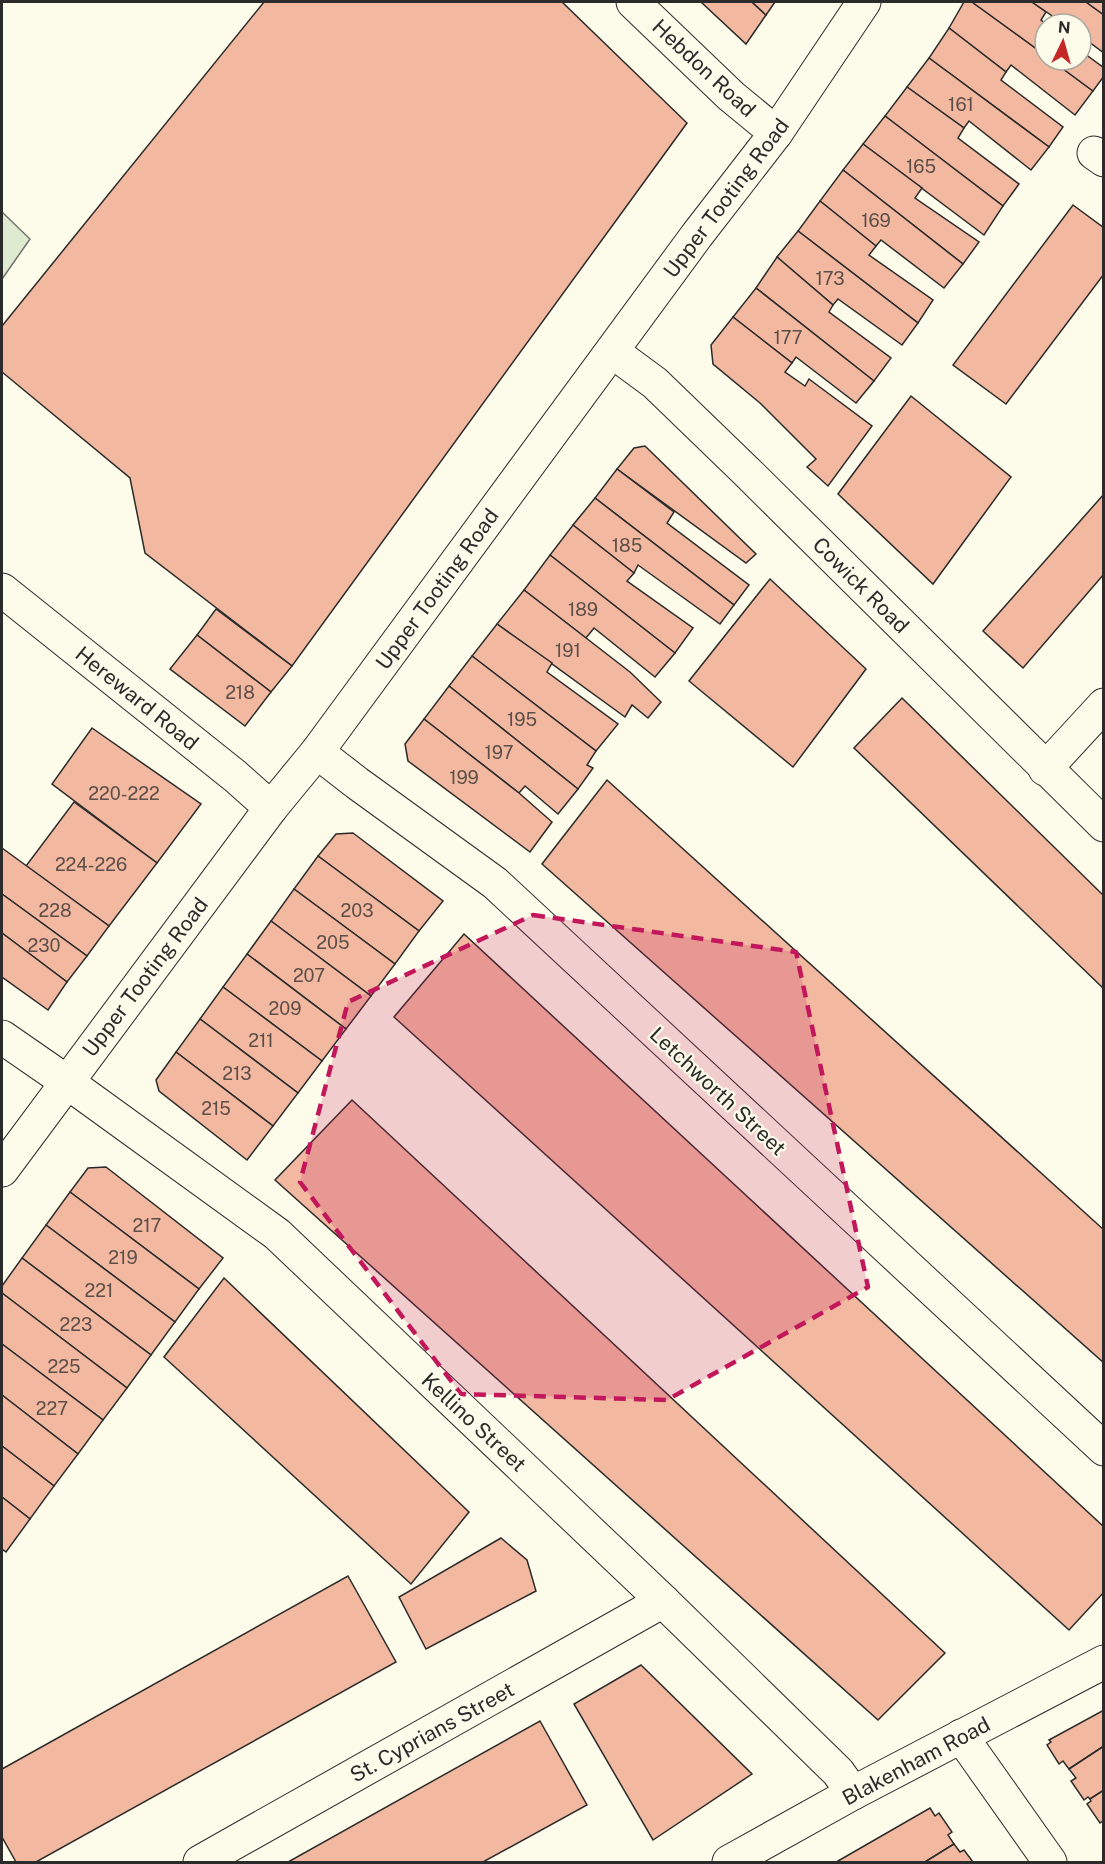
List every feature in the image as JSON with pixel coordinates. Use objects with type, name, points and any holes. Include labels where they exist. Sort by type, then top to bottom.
[{"type":"main road","name":"Hebdon Road","points":[[633,2],[731,96],[776,133]]},
{"type":"main road","name":"Upper Tooting Road","points":[[2,1170],[271,808],[317,752],[697,235],[776,133],[864,2]]},
{"type":"main road","name":"Cowick Road","points":[[613,352],[655,383],[704,430],[1104,825]]},
{"type":"main road","name":"Hereward Road","points":[[2,590],[235,776],[271,808]]},
{"type":"main road","points":[[1045,769],[1104,705]]},
{"type":"main road","name":"Letchworth Street","points":[[317,752],[495,883],[1104,1449]]},
{"type":"main road","name":"Kellino Street","points":[[2,1037],[68,1082],[277,1234],[663,1601],[838,1772],[853,1794]]},
{"type":"main road","name":"St. Cyprians Street","points":[[200,1863],[663,1601]]},
{"type":"main road","name":"Blakenham Road","points":[[729,1863],[853,1794],[1104,1662]]},
{"type":"main road","points":[[962,1736],[1050,1863]]},
{"type":"highlighted area","points":[[533,915],[796,952],[868,1287],[667,1400],[461,1394],[300,1182],[348,1002]]},
{"type":"green space","points":[[2,212],[30,239],[2,279]]},
{"type":"building","points":[[264,2],[562,2],[687,123],[292,666],[145,553],[130,478],[2,372],[2,326]]},
{"type":"building","points":[[701,2],[752,2],[766,15],[746,44]]},
{"type":"building","points":[[752,2],[775,2],[766,15]]},
{"type":"building","points":[[964,2],[972,2],[1033,46],[1033,72],[1067,72],[1093,91],[1075,115],[1011,65],[1006,72],[949,28]]},
{"type":"building","points":[[972,2],[1032,2],[1046,12],[1033,12],[1033,46]]},
{"type":"building","points":[[1032,2],[1086,2],[1104,15],[1104,53],[1093,45],[1093,12],[1047,12]]},
{"type":"building","points":[[1086,2],[1104,2],[1104,15]]},
{"type":"building","points":[[949,28],[1006,72],[1001,80],[1063,127],[1049,147],[929,58]]},
{"type":"building","points":[[929,58],[1049,147],[1031,170],[969,121],[964,128],[907,87]]},
{"type":"building","points":[[1093,60],[1104,68],[1104,76],[1093,91],[1067,72],[1093,72]]},
{"type":"building","points":[[907,87],[964,128],[958,138],[1019,184],[1003,206],[885,116]]},
{"type":"building","points":[[885,116],[1003,206],[984,235],[863,144]]},
{"type":"building","points":[[863,144],[922,188],[915,198],[979,242],[963,264],[843,170]]},
{"type":"building","points":[[843,170],[963,264],[944,288],[881,240],[876,246],[820,201]]},
{"type":"building","points":[[820,201],[876,246],[869,255],[933,300],[918,323],[798,231]]},
{"type":"building","points":[[1073,205],[1104,228],[1104,274],[1006,404],[953,365]]},
{"type":"building","points":[[798,231],[918,323],[902,345],[838,299],[833,305],[777,257]]},
{"type":"building","points":[[777,257],[833,305],[829,312],[891,358],[874,381],[756,288]]},
{"type":"building","points":[[756,288],[874,381],[856,403],[796,357],[792,363],[733,317]]},
{"type":"building","points":[[733,317],[792,363],[785,372],[805,386],[809,379],[872,426],[828,486],[807,467],[816,459],[760,403],[713,364],[711,345]]},
{"type":"building","points":[[911,396],[1011,477],[933,584],[838,494]]},
{"type":"building","points":[[645,446],[756,554],[746,563],[617,469],[634,448]]},
{"type":"building","points":[[617,469],[674,512],[667,523],[749,585],[734,605],[595,498]]},
{"type":"building","points":[[1104,494],[1104,574],[1023,668],[983,631]]},
{"type":"building","points":[[595,498],[734,605],[720,624],[638,565],[634,573],[573,525]]},
{"type":"building","points":[[573,525],[634,573],[627,581],[693,628],[675,653],[550,555]]},
{"type":"building","points":[[550,555],[675,653],[655,677],[594,628],[586,638],[524,590]]},
{"type":"building","points":[[770,579],[866,669],[793,767],[689,681]]},
{"type":"building","points":[[524,590],[630,672],[661,702],[648,718],[632,705],[625,717],[497,624]]},
{"type":"building","points":[[216,609],[292,666],[271,692],[197,635]]},
{"type":"building","points":[[497,624],[552,663],[547,672],[618,724],[596,751],[472,656]]},
{"type":"building","points":[[197,635],[271,692],[245,726],[170,669]]},
{"type":"building","points":[[472,656],[596,751],[587,765],[593,768],[578,789],[449,686]]},
{"type":"building","points":[[449,686],[578,789],[558,814],[525,786],[519,793],[424,719]]},
{"type":"building","points":[[902,698],[1104,896],[1104,989],[854,748]]},
{"type":"building","points":[[424,719],[519,793],[552,822],[530,852],[408,761],[405,744]]},
{"type":"building","points":[[92,728],[201,804],[157,863],[52,784]]},
{"type":"building","points":[[607,780],[1104,1230],[1104,1363],[542,864]]},
{"type":"building","points":[[74,802],[157,863],[109,926],[26,866]]},
{"type":"building","points":[[353,833],[443,901],[419,931],[318,856],[336,834]]},
{"type":"building","points":[[2,848],[109,926],[87,956],[2,894]]},
{"type":"building","points":[[318,856],[419,931],[395,964],[294,889]]},
{"type":"building","points":[[294,889],[395,964],[371,996],[271,921]]},
{"type":"building","points":[[2,894],[87,956],[67,982],[2,933]]},
{"type":"building","points":[[271,921],[371,996],[346,1029],[247,954]]},
{"type":"building","points":[[2,933],[67,982],[48,1010],[2,977]]},
{"type":"building","points":[[464,934],[1104,1527],[1104,1592],[1069,1630],[394,1017]]},
{"type":"building","points":[[247,954],[346,1029],[322,1061],[223,987]]},
{"type":"building","points":[[223,987],[322,1061],[298,1093],[200,1019]]},
{"type":"building","points":[[200,1019],[298,1093],[273,1126],[176,1052]]},
{"type":"building","points":[[176,1052],[273,1126],[247,1160],[159,1091],[156,1080]]},
{"type":"building","points":[[352,1100],[945,1653],[878,1720],[275,1180]]},
{"type":"building","points":[[106,1167],[223,1258],[199,1289],[70,1192],[88,1168]]},
{"type":"building","points":[[70,1192],[199,1289],[175,1322],[46,1225]]},
{"type":"building","points":[[46,1225],[175,1322],[151,1355],[22,1258]]},
{"type":"building","points":[[22,1258],[151,1355],[127,1388],[2,1293],[2,1286]]},
{"type":"building","points":[[224,1278],[469,1512],[411,1584],[164,1357]]},
{"type":"building","points":[[2,1293],[127,1388],[103,1420],[2,1344]]},
{"type":"building","points":[[2,1344],[103,1420],[78,1454],[2,1395]]},
{"type":"building","points":[[2,1395],[78,1454],[54,1486],[2,1446]]},
{"type":"building","points":[[2,1446],[54,1486],[30,1519],[2,1497]]},
{"type":"building","points":[[2,1497],[30,1519],[6,1552],[2,1549]]},
{"type":"building","points":[[501,1538],[527,1560],[536,1591],[426,1649],[399,1597]]},
{"type":"building","points":[[348,1576],[396,1662],[36,1862],[16,1862],[2,1837],[2,1769]]},
{"type":"building","points":[[641,1665],[752,1774],[653,1840],[574,1704]]},
{"type":"building","points":[[1104,1710],[1104,1746],[1069,1769],[1063,1761],[1059,1764],[1047,1745],[1051,1742],[1049,1740]]},
{"type":"building","points":[[540,1721],[587,1805],[483,1862],[288,1862]]},
{"type":"building","points":[[1104,1746],[1104,1790],[1084,1800],[1071,1781],[1076,1778],[1069,1769]]},
{"type":"building","points":[[1104,1790],[1104,1820],[1100,1823],[1087,1804],[1091,1801],[1090,1799]]},
{"type":"building","points":[[930,1808],[935,1816],[939,1813],[952,1832],[948,1835],[954,1844],[925,1862],[838,1861]]},
{"type":"building","points":[[954,1844],[960,1852],[964,1850],[973,1862],[925,1862]]}]
